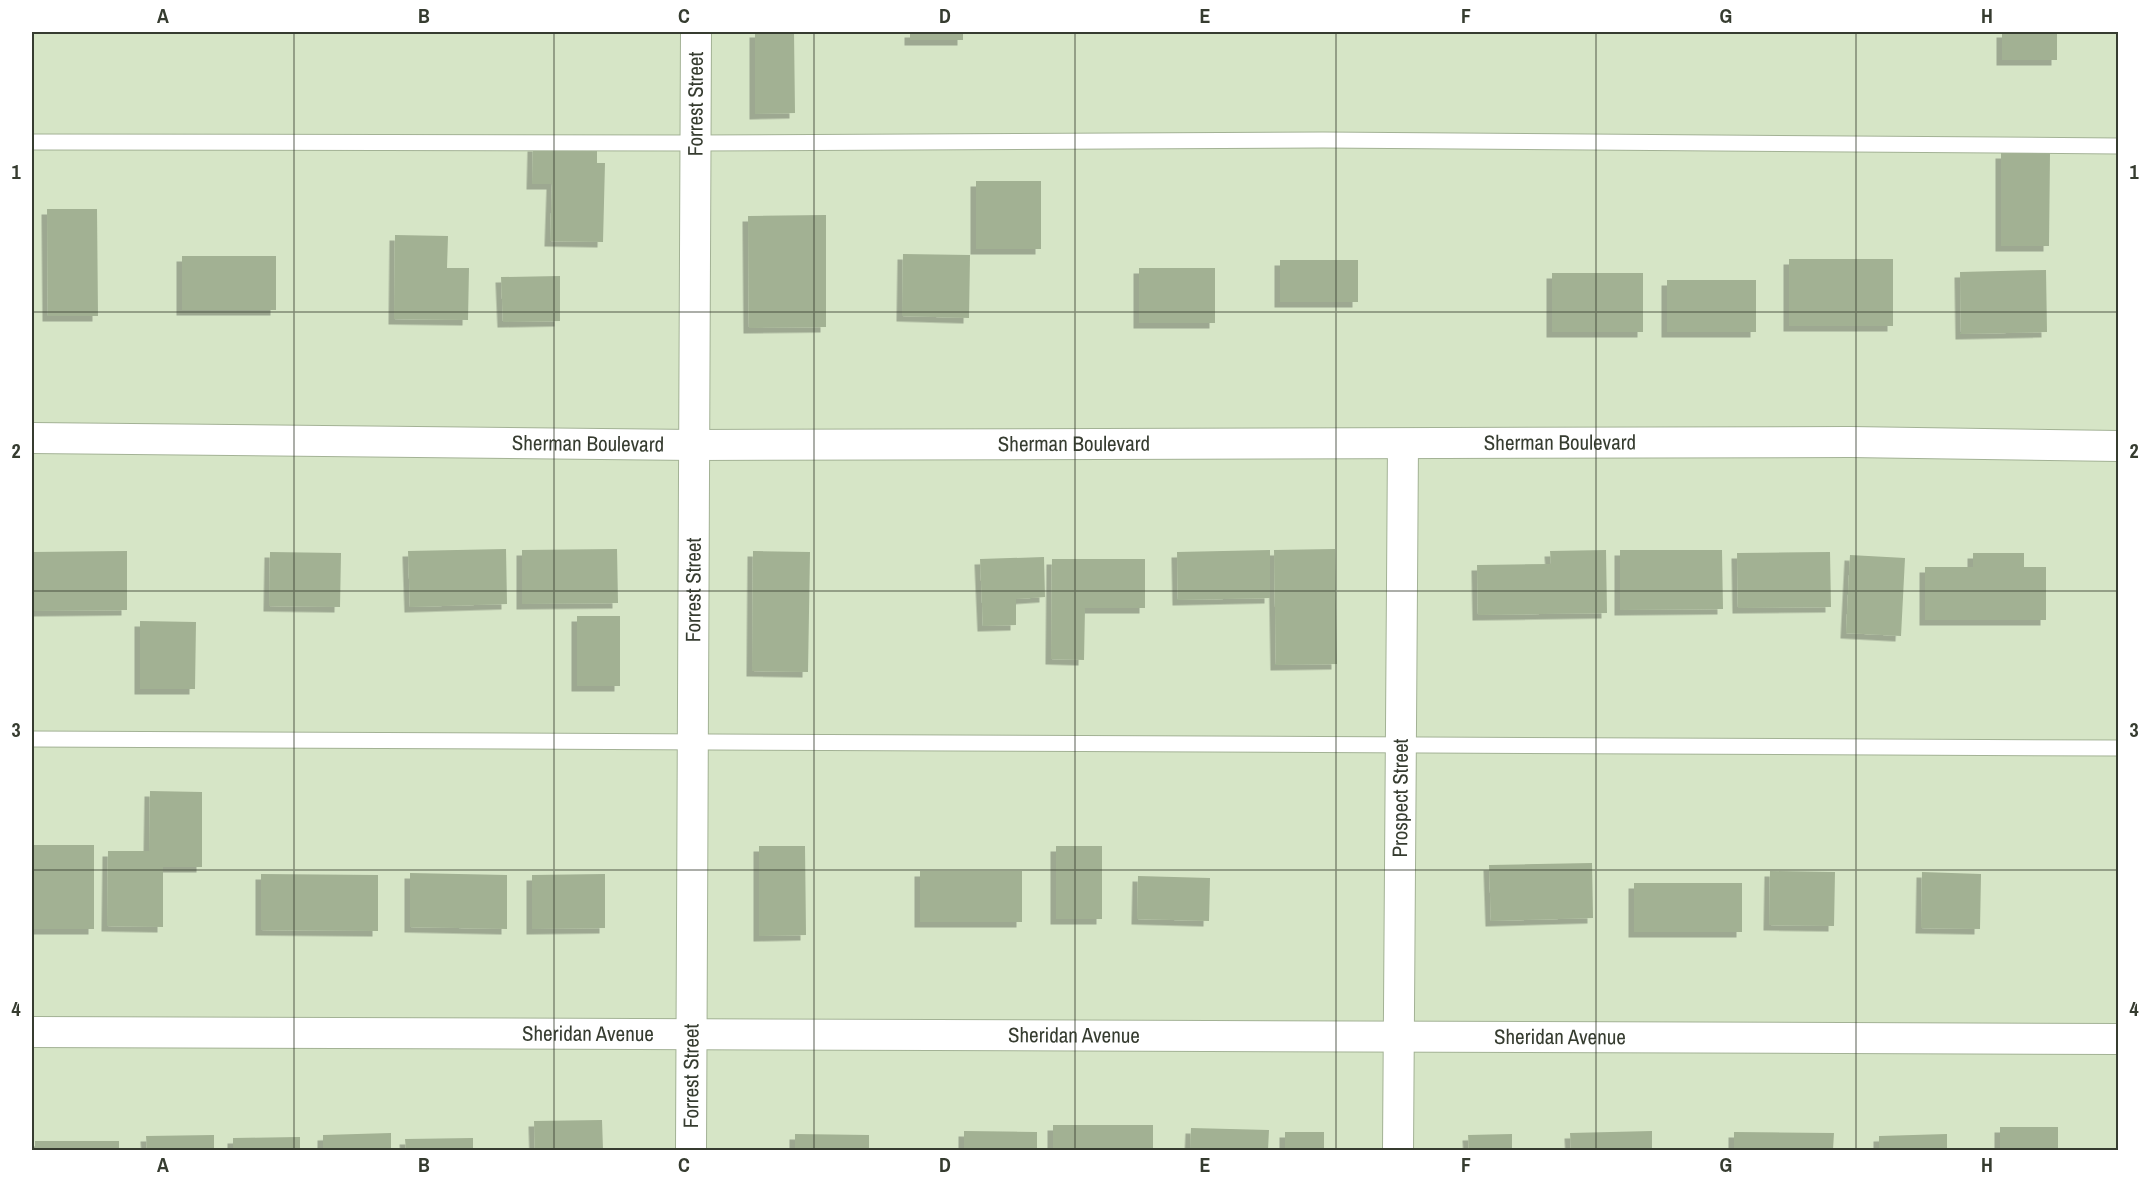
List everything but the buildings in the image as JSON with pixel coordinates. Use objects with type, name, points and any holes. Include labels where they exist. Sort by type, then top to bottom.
[{"type":"street","name":"Forrest Street","points":[[691,1150],[696,32]]},
{"type":"street","name":"Sherman Boulevard","points":[[32,438],[694,445],[1850,442],[2118,446]]},
{"type":"street","name":"Prospect Street","points":[[1398,1150],[1403,444]]},
{"type":"street","name":"Sheridan Avenue","points":[[32,1032],[2118,1040]]},
{"type":"lane","points":[[32,142],[695,143],[1334,140],[2118,146]]},
{"type":"lane","points":[[32,739],[2118,748]]}]
